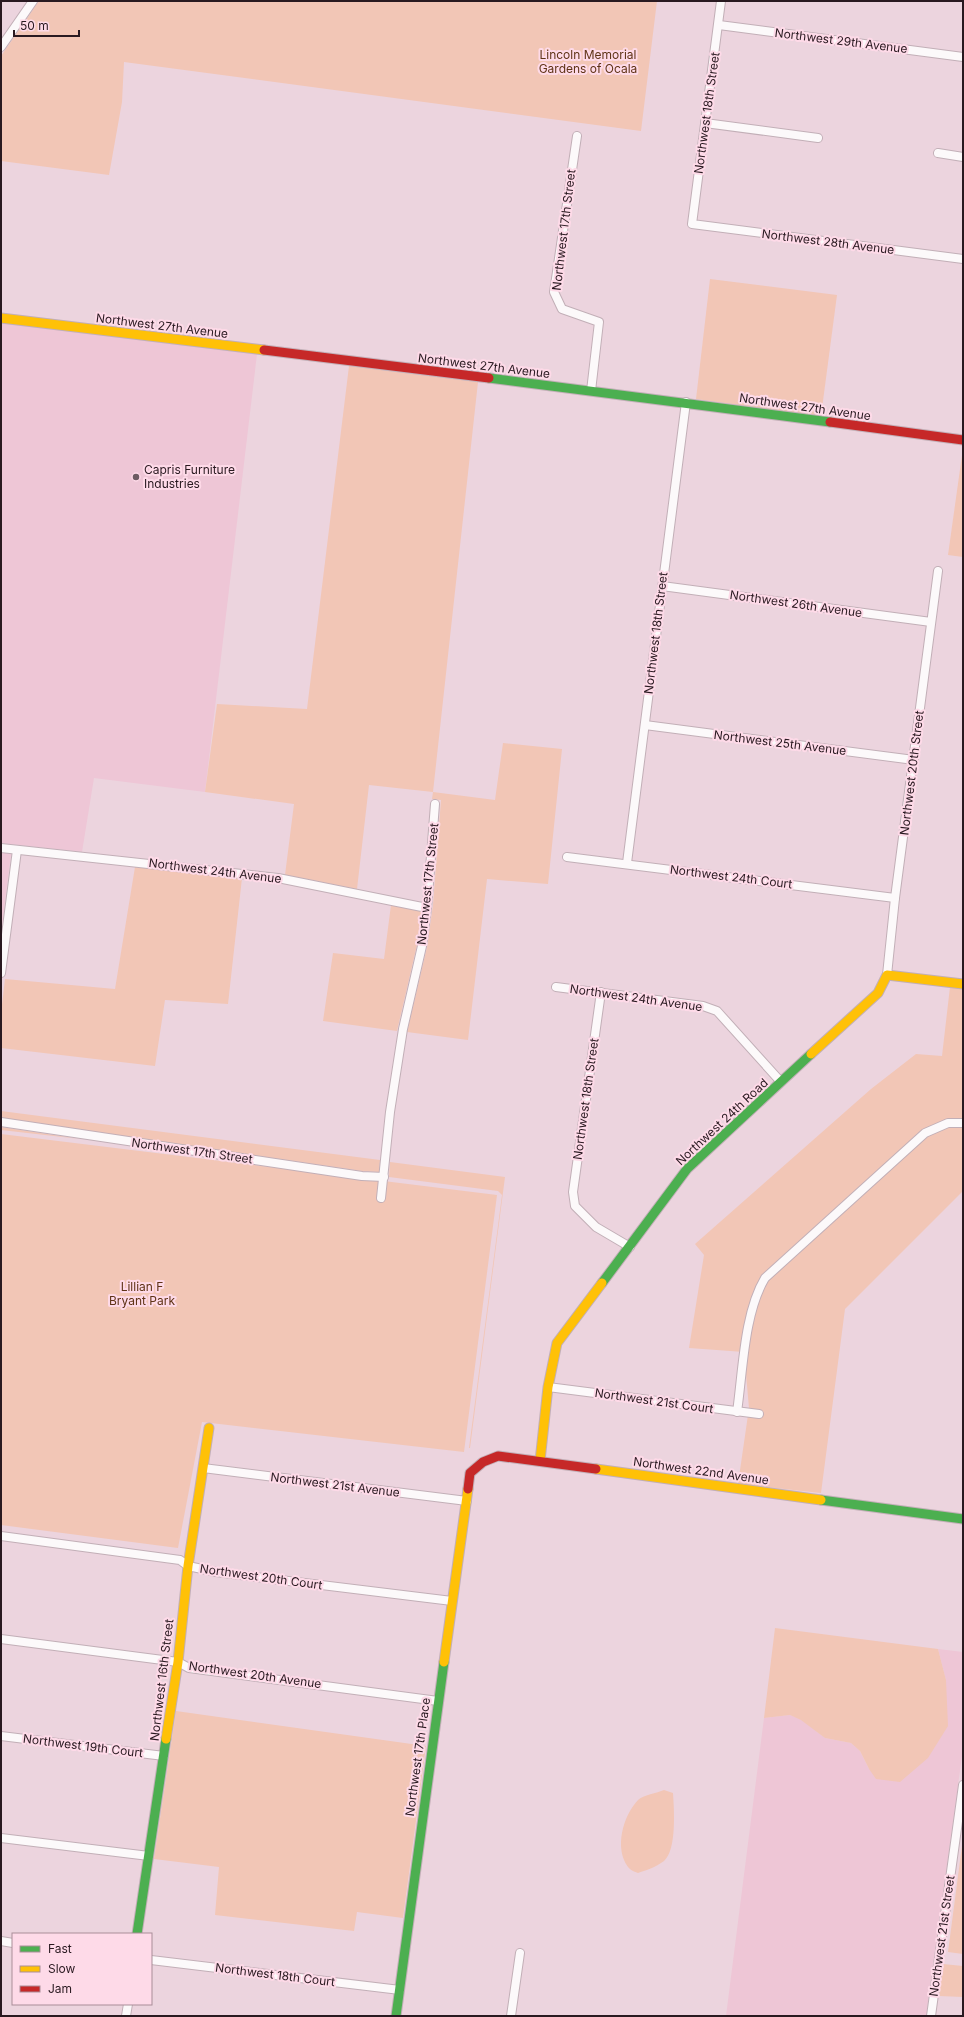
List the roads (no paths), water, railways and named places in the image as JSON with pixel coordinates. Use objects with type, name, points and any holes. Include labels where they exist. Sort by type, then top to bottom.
[{"type":"street","points":[[1,47],[33,1]]},
{"type":"street","name":"Northwest 18th Street","points":[[692,224],[721,1]]},
{"type":"street","name":"Northwest 29th Avenue","points":[[719,25],[963,58]]},
{"type":"street","points":[[705,123],[818,138]]},
{"type":"street","name":"Northwest 17th Street","points":[[577,136],[554,292],[562,309],[600,322],[591,391]]},
{"type":"street","points":[[938,154],[963,157]]},
{"type":"street","name":"Northwest 28th Avenue","points":[[692,224],[963,259]]},
{"type":"street","name":"Northwest 27th Avenue","points":[[1,318],[686,402],[963,440]]},
{"type":"street","name":"Northwest 18th Street","points":[[627,863],[686,402]]},
{"type":"street","name":"Northwest 20th Street","points":[[888,975],[895,898],[938,571]]},
{"type":"street","name":"Northwest 26th Avenue","points":[[662,586],[931,622]]},
{"type":"street","name":"Northwest 25th Avenue","points":[[645,725],[914,760]]},
{"type":"street","name":"Northwest 17th Street","points":[[381,1198],[390,1112],[403,1029],[422,946],[427,908],[435,804]]},
{"type":"street","name":"Northwest 24th Avenue","points":[[1,848],[278,878],[427,908]]},
{"type":"street","points":[[1,973],[17,850]]},
{"type":"street","name":"Northwest 24th Court","points":[[567,857],[627,863],[895,898]]},
{"type":"street","points":[[888,975],[963,984]]},
{"type":"street","name":"Northwest 24th Road","points":[[540,1461],[548,1386],[557,1343],[687,1169],[878,994],[888,975]]},
{"type":"street","name":"Northwest 24th Avenue","points":[[556,987],[703,1006],[717,1011],[781,1082]]},
{"type":"street","name":"Northwest 18th Street","points":[[601,992],[573,1192],[575,1206],[596,1226],[630,1246]]},
{"type":"street","name":"Northwest 17th Street","points":[[1,1122],[362,1176],[384,1177]]},
{"type":"street","points":[[738,1412],[751,1311],[758,1290],[765,1278],[925,1133],[948,1123],[963,1123]]},
{"type":"street","name":"Northwest 21st Court","points":[[548,1386],[759,1414]]},
{"type":"street","name":"Northwest 16th Street","points":[[137,1933],[178,1662],[188,1566],[209,1428]]},
{"type":"street","name":"Northwest 22nd Avenue","points":[[466,1502],[470,1473],[483,1462],[498,1456],[963,1519]]},
{"type":"street","name":"Northwest 21st Avenue","points":[[203,1468],[466,1502]]},
{"type":"street","name":"Northwest 17th Place","points":[[396,2016],[466,1502]]},
{"type":"street","name":"Northwest 20th Court","points":[[1,1536],[180,1560],[188,1566],[216,1572],[452,1601]]},
{"type":"street","name":"Northwest 20th Avenue","points":[[1,1638],[178,1662],[189,1668],[438,1701]]},
{"type":"street","name":"Northwest 19th Court","points":[[1,1736],[164,1756]]},
{"type":"street","name":"Northwest 21st Street","points":[[931,2016],[963,1785]]},
{"type":"street","points":[[1,1838],[149,1856]]},
{"type":"street","points":[[1,1941],[12,1943]]},
{"type":"street","points":[[511,2016],[520,1953]]},
{"type":"street","name":"Northwest 18th Court","points":[[152,1960],[400,1990]]},
{"type":"street","points":[[126,2016],[128,2005]]},
{"type":"place","name":"Capris Furniture Industries","points":[[136,477]]},
{"type":"park label","name":"Lincoln Memorial Gardens of Ocala","points":[[588,62]]},
{"type":"park label","name":"Lillian F Bryant Park","points":[[142,1294]]}]
